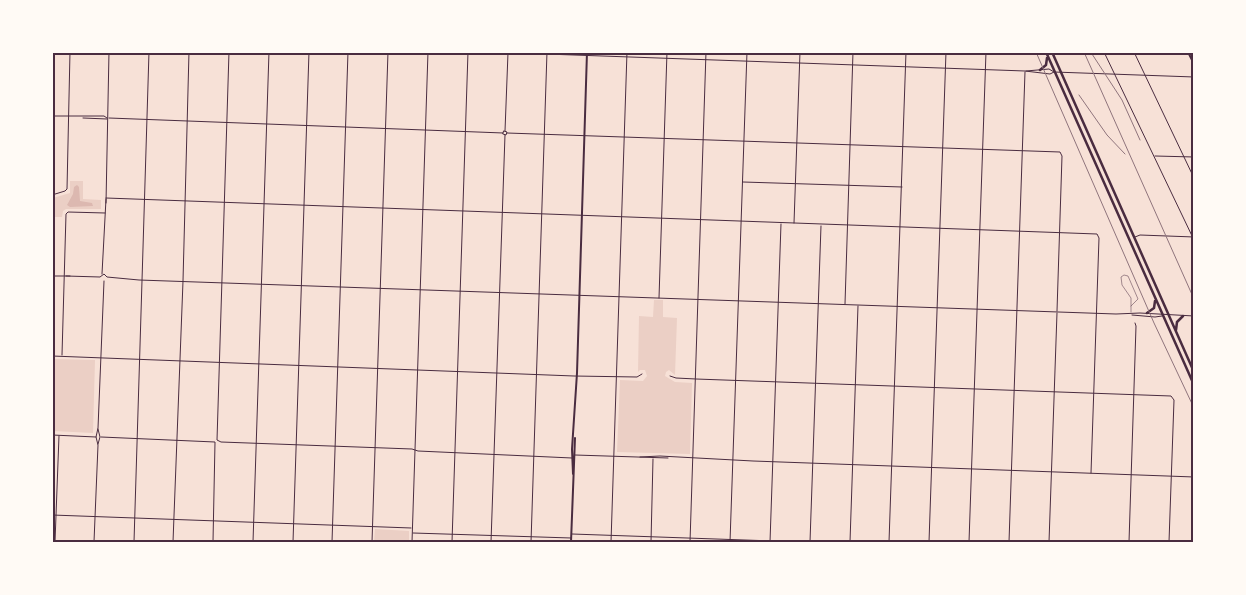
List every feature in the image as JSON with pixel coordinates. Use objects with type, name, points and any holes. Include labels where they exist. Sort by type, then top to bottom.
[{"type":"highway","points":[[1052,52],[1194,372]]},
{"type":"highway","points":[[1040,70],[1046,65],[1046,53]]},
{"type":"highway","points":[[1046,53],[1194,385]]},
{"type":"highway","points":[[1147,314],[1154,308],[1155,299]]},
{"type":"highway","points":[[1176,332],[1177,322],[1183,316]]},
{"type":"main road","points":[[573,474],[572,458],[577,376],[587,52]]},
{"type":"main road","points":[[1188,52],[1194,64]]},
{"type":"main road","points":[[571,542],[575,455],[574,430]]},
{"type":"street","points":[[52,195],[67,189],[70,52]]},
{"type":"street","points":[[101,277],[106,201],[109,52]]},
{"type":"street","points":[[134,542],[150,52]]},
{"type":"street","points":[[174,542],[186,201],[189,52]]},
{"type":"street","points":[[229,52],[216,439],[221,442],[572,458]]},
{"type":"street","points":[[253,542],[269,52]]},
{"type":"street","points":[[293,542],[309,52]]},
{"type":"street","points":[[332,542],[348,52]]},
{"type":"street","points":[[372,542],[388,52]]},
{"type":"street","points":[[412,542],[428,52]]},
{"type":"street","points":[[452,542],[468,52]]},
{"type":"street","points":[[490,52],[945,69],[1049,70],[1054,72]]},
{"type":"street","points":[[610,542],[627,52]]},
{"type":"street","points":[[659,298],[667,52]]},
{"type":"street","points":[[690,542],[706,52]]},
{"type":"street","points":[[730,541],[747,52]]},
{"type":"street","points":[[794,223],[800,52]]},
{"type":"street","points":[[845,305],[853,52]]},
{"type":"street","points":[[889,542],[906,52]]},
{"type":"street","points":[[929,542],[946,52]]},
{"type":"street","points":[[969,542],[986,52]]},
{"type":"street","points":[[1104,52],[1194,240]]},
{"type":"street","points":[[1134,52],[1194,178]]},
{"type":"street","points":[[491,542],[508,53]]},
{"type":"street","points":[[531,542],[547,54]]},
{"type":"street","points":[[1025,71],[1050,74],[1060,72],[1194,76]]},
{"type":"street","points":[[1009,542],[1025,71]]},
{"type":"street","points":[[52,116],[104,116],[108,118],[148,120],[1061,153],[1049,542]]},
{"type":"street","points":[[1154,156],[1194,157]]},
{"type":"street","points":[[742,182],[902,187]]},
{"type":"street","points":[[106,201],[225,202],[1095,234],[1099,238],[1092,473]]},
{"type":"street","points":[[62,356],[66,212],[105,213]]},
{"type":"street","points":[[770,542],[781,223]]},
{"type":"street","points":[[810,542],[821,224]]},
{"type":"street","points":[[1134,237],[1140,235],[1193,237]]},
{"type":"street","points":[[102,275],[105,275],[107,278],[262,284],[1162,316]]},
{"type":"street","points":[[52,276],[101,277]]},
{"type":"street","points":[[98,445],[96,437],[98,428],[104,281],[101,277]]},
{"type":"street","points":[[104,281],[107,278]]},
{"type":"street","points":[[850,542],[858,306]]},
{"type":"street","points":[[1131,314],[1133,316],[1151,317],[1194,316]]},
{"type":"street","points":[[1129,542],[1135,323]]},
{"type":"street","points":[[52,356],[537,375],[636,377],[642,374]]},
{"type":"street","points":[[670,376],[676,378],[736,381],[1169,396],[1173,398],[1169,542]]},
{"type":"street","points":[[94,542],[98,445],[100,437],[98,428]]},
{"type":"street","points":[[52,435],[96,437]]},
{"type":"street","points":[[55,542],[59,436]]},
{"type":"street","points":[[100,437],[214,441],[216,444],[213,542]]},
{"type":"street","points":[[575,455],[1194,477]]},
{"type":"street","points":[[651,542],[653,457]]},
{"type":"street","points":[[52,515],[413,528]]},
{"type":"street","points":[[412,532],[571,538]]},
{"type":"street","points":[[571,534],[802,542]]},
{"type":"lane","points":[[1131,306],[1138,299],[1128,276],[1124,275],[1121,277],[1121,284],[1131,298],[1131,306],[1131,314]]},
{"type":"shaded area","points":[[70,181],[83,181],[83,199],[101,200],[101,209],[66,209],[63,211],[62,217],[53,217],[53,198],[70,193]]},
{"type":"shaded area","points":[[77,185],[79,187],[80,201],[92,203],[93,206],[70,207],[67,205],[73,194],[74,187]]},
{"type":"shaded area","points":[[654,300],[663,300],[663,317],[677,318],[675,375],[669,370],[665,376],[675,382],[692,383],[690,454],[617,452],[620,380],[643,381],[647,376],[645,370],[638,372],[639,316],[653,317]]},
{"type":"shaded area","points":[[53,359],[95,360],[93,433],[53,431]]},
{"type":"shaded area","points":[[375,529],[409,531],[409,542],[374,542]]},
{"type":"tram line","points":[[1036,52],[1154,323],[1194,408]]},
{"type":"railway","points":[[1084,52],[1194,299]]},
{"type":"railway","points":[[1092,54],[1122,100],[1140,140]]},
{"type":"railway","points":[[1079,95],[1107,135],[1125,154]]}]
